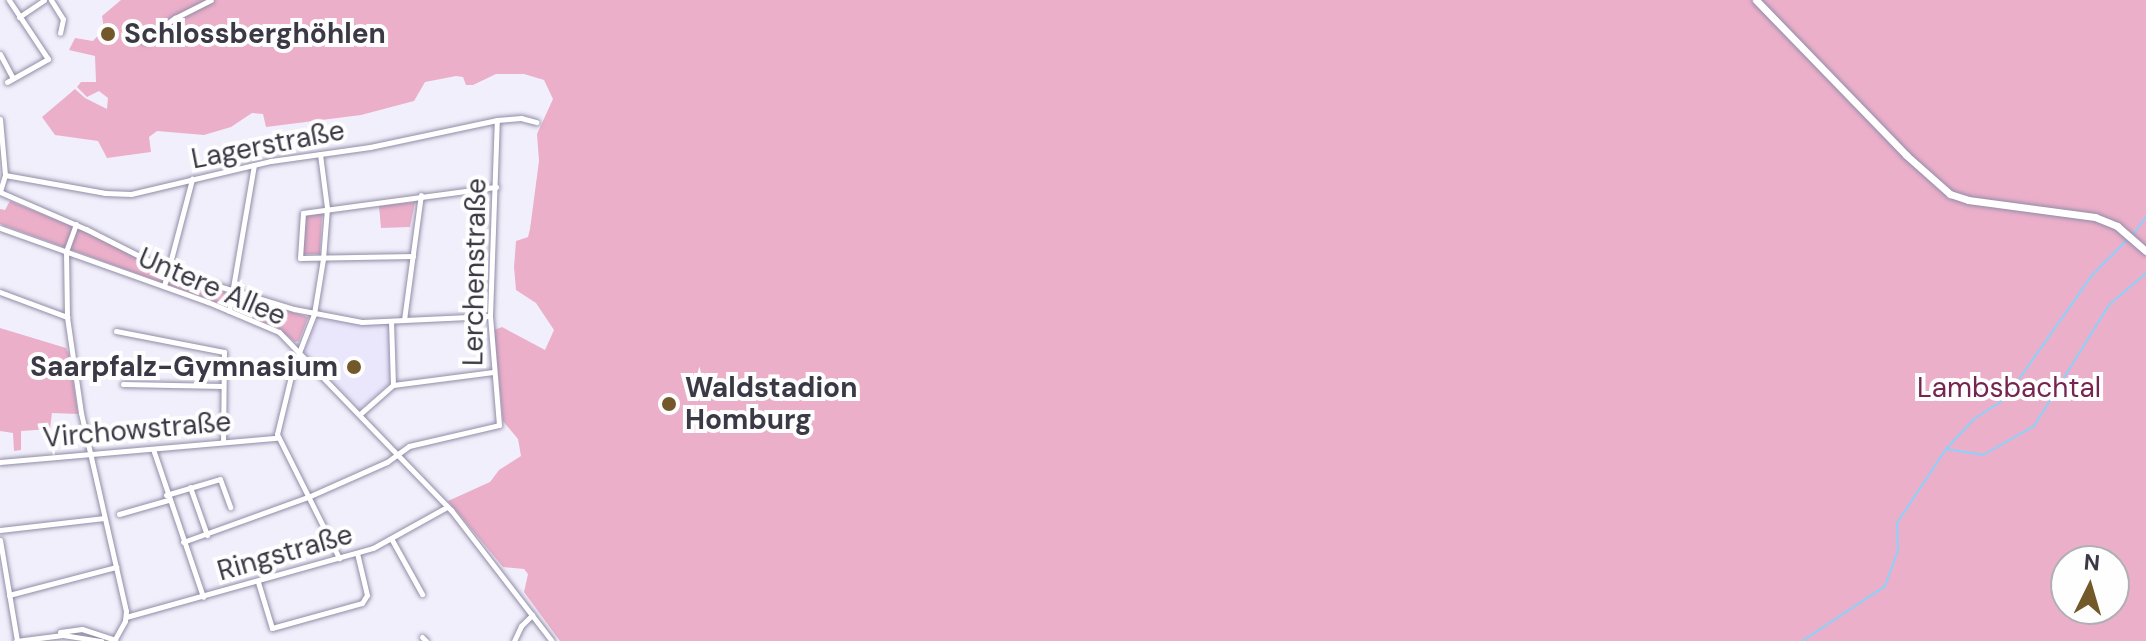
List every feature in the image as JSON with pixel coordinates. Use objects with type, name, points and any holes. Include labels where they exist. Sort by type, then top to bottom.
[{"type":"main road","points":[[1756,0],[1943,190],[1968,200],[2095,217],[2117,226],[2142,248]]},
{"type":"street","points":[[0,54],[10,80],[48,59],[9,0]]},
{"type":"street","points":[[19,17],[44,0]]},
{"type":"street","points":[[51,0],[63,19],[60,33]]},
{"type":"street","points":[[144,41],[177,17],[211,0]]},
{"type":"street","name":"Lagerstraße","points":[[5,175],[126,194],[254,165],[497,120],[521,118],[536,122]]},
{"type":"street","points":[[0,119],[5,175],[0,192],[76,224],[169,271],[232,292],[314,314],[355,321],[490,316]]},
{"type":"street","name":"Lerchenstraße","points":[[397,453],[409,446],[499,425],[490,316],[497,120]]},
{"type":"street","points":[[320,154],[327,208],[323,259],[314,314],[299,351],[277,438],[339,558]]},
{"type":"street","points":[[229,311],[254,165]]},
{"type":"street","points":[[164,286],[192,179]]},
{"type":"street","points":[[413,256],[300,258],[303,213],[496,187]]},
{"type":"street","points":[[404,320],[421,195]]},
{"type":"street","points":[[0,540],[17,641],[82,629],[115,641],[126,617],[90,454],[67,317],[66,252],[76,224]]},
{"type":"street","name":"Untere Allee","points":[[0,228],[275,329],[447,507],[552,641]]},
{"type":"street","points":[[0,292],[67,317]]},
{"type":"street","points":[[391,321],[393,385]]},
{"type":"street","points":[[116,331],[220,349],[224,356],[223,442]]},
{"type":"street","points":[[360,414],[393,385],[493,372]]},
{"type":"street","points":[[123,384],[223,386]]},
{"type":"street","name":"Virchowstraße","points":[[0,462],[277,438]]},
{"type":"street","points":[[153,449],[167,498],[203,597]]},
{"type":"street","points":[[183,542],[308,497],[387,462],[397,453]]},
{"type":"street","points":[[119,514],[220,479],[230,507]]},
{"type":"street","points":[[190,487],[207,535]]},
{"type":"street","name":"Ringstraße","points":[[126,617],[357,553],[392,540],[447,507]]},
{"type":"street","points":[[0,530],[104,518]]},
{"type":"street","points":[[392,540],[422,594]]},
{"type":"street","points":[[258,582],[272,628],[365,600],[365,584],[357,553]]},
{"type":"street","points":[[9,595],[116,567]]},
{"type":"street","points":[[0,587],[8,587]]},
{"type":"street","points":[[514,641],[521,626],[532,615]]},
{"type":"street","points":[[51,635],[78,635],[102,641]]},
{"type":"shaded area","name":"Saarpfalz-Gymnasium","points":[[318,318],[345,323],[389,324],[391,382],[360,409],[303,352]]},
{"type":"green space","name":"Lambsbachtal","points":[[121,0],[2146,0],[2146,641],[560,641],[524,592],[528,574],[524,569],[503,567],[448,501],[490,482],[499,470],[521,456],[518,439],[503,421],[494,330],[502,327],[545,350],[554,330],[536,303],[516,290],[514,267],[516,241],[528,237],[530,229],[539,161],[537,134],[553,99],[544,80],[524,74],[496,74],[473,85],[466,85],[463,77],[456,76],[425,82],[414,101],[361,115],[266,127],[263,114],[252,113],[231,127],[204,135],[157,131],[149,137],[151,152],[107,158],[98,141],[55,135],[42,117],[75,89],[85,98],[107,109],[108,98],[99,91],[87,97],[77,87],[81,82],[96,82],[95,56],[69,50],[75,38],[93,41],[104,29],[102,16]]},
{"type":"green space","points":[[10,201],[79,229],[178,278],[305,316],[308,318],[299,341],[295,342],[276,327],[202,297],[0,224],[0,209],[5,210]]},
{"type":"green space","points":[[415,202],[410,227],[381,228],[379,206]]},
{"type":"green space","points":[[322,212],[320,254],[303,254],[306,215]]},
{"type":"green space","points":[[0,328],[66,348],[78,414],[52,413],[50,429],[21,431],[21,450],[14,451],[13,433],[0,431]]},
{"type":"waterway","points":[[2132,236],[2146,217]]},
{"type":"waterway","points":[[1947,448],[1974,419],[2005,399],[2093,274],[2127,240]]},
{"type":"waterway","points":[[1802,641],[1885,586],[1898,550],[1897,523],[1946,449],[1983,455],[2034,426],[2109,305],[2146,273]]},
{"type":"place","name":"Schlossberghöhlen","points":[[108,34]]},
{"type":"place","name":"Saarpfalz-Gymnasium","points":[[354,367]]},
{"type":"place","name":"Waldstadion Homburg","points":[[669,404]]}]
